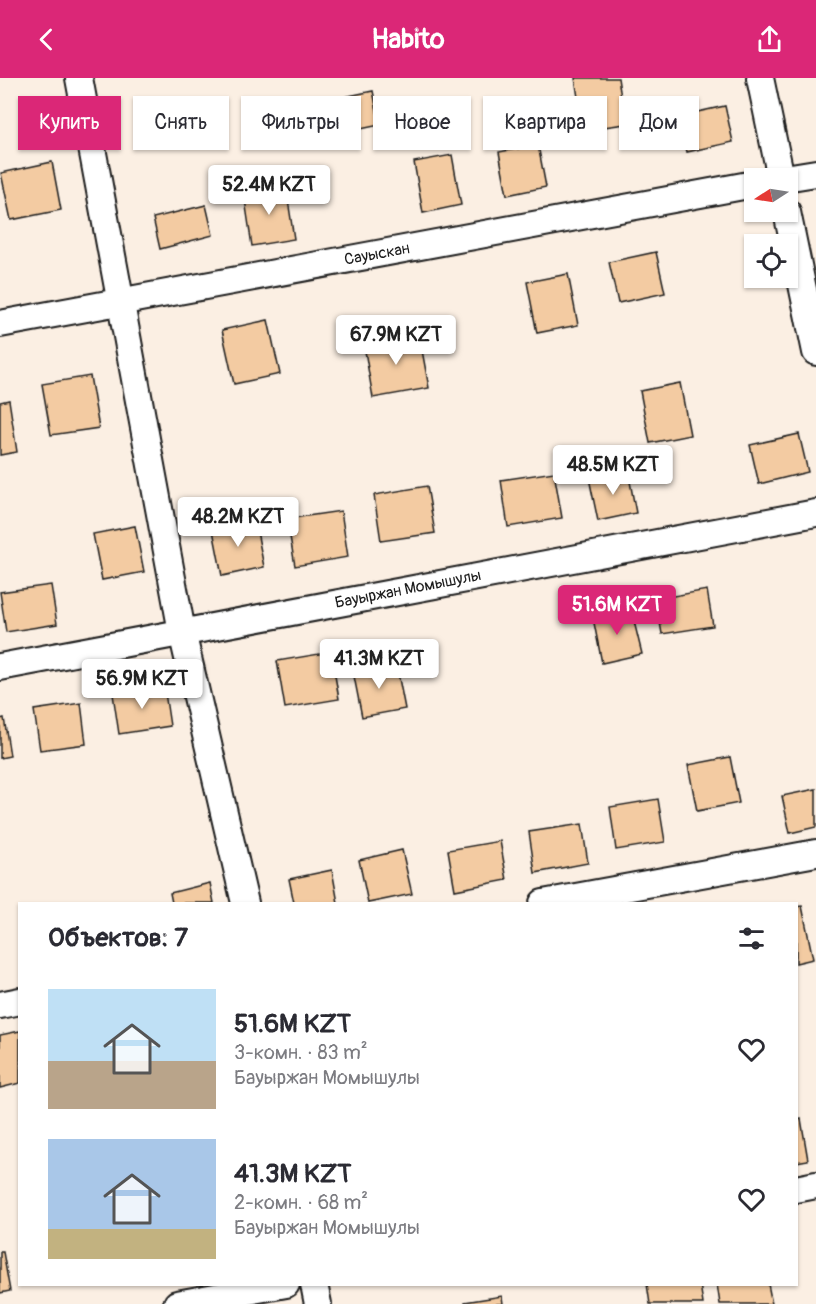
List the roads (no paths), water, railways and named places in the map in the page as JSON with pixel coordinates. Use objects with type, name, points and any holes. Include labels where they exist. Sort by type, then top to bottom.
[{"type":"street","points":[[79,78],[182,632],[245,902]]},
{"type":"street","points":[[760,78],[781,168]]},
{"type":"street","points":[[798,176],[816,173]]},
{"type":"street","name":"Сауыскан","points":[[0,324],[744,186]]},
{"type":"street","points":[[790,222],[816,352]]},
{"type":"street","name":"Бауыржан Момышулы","points":[[0,667],[816,513]]},
{"type":"street","points":[[549,902],[816,854]]},
{"type":"street","points":[[0,1005],[18,1001]]},
{"type":"street","points":[[798,1189],[816,1185]]},
{"type":"street","points":[[177,1304],[275,1286]]},
{"type":"street","points":[[314,1286],[318,1304]]}]
